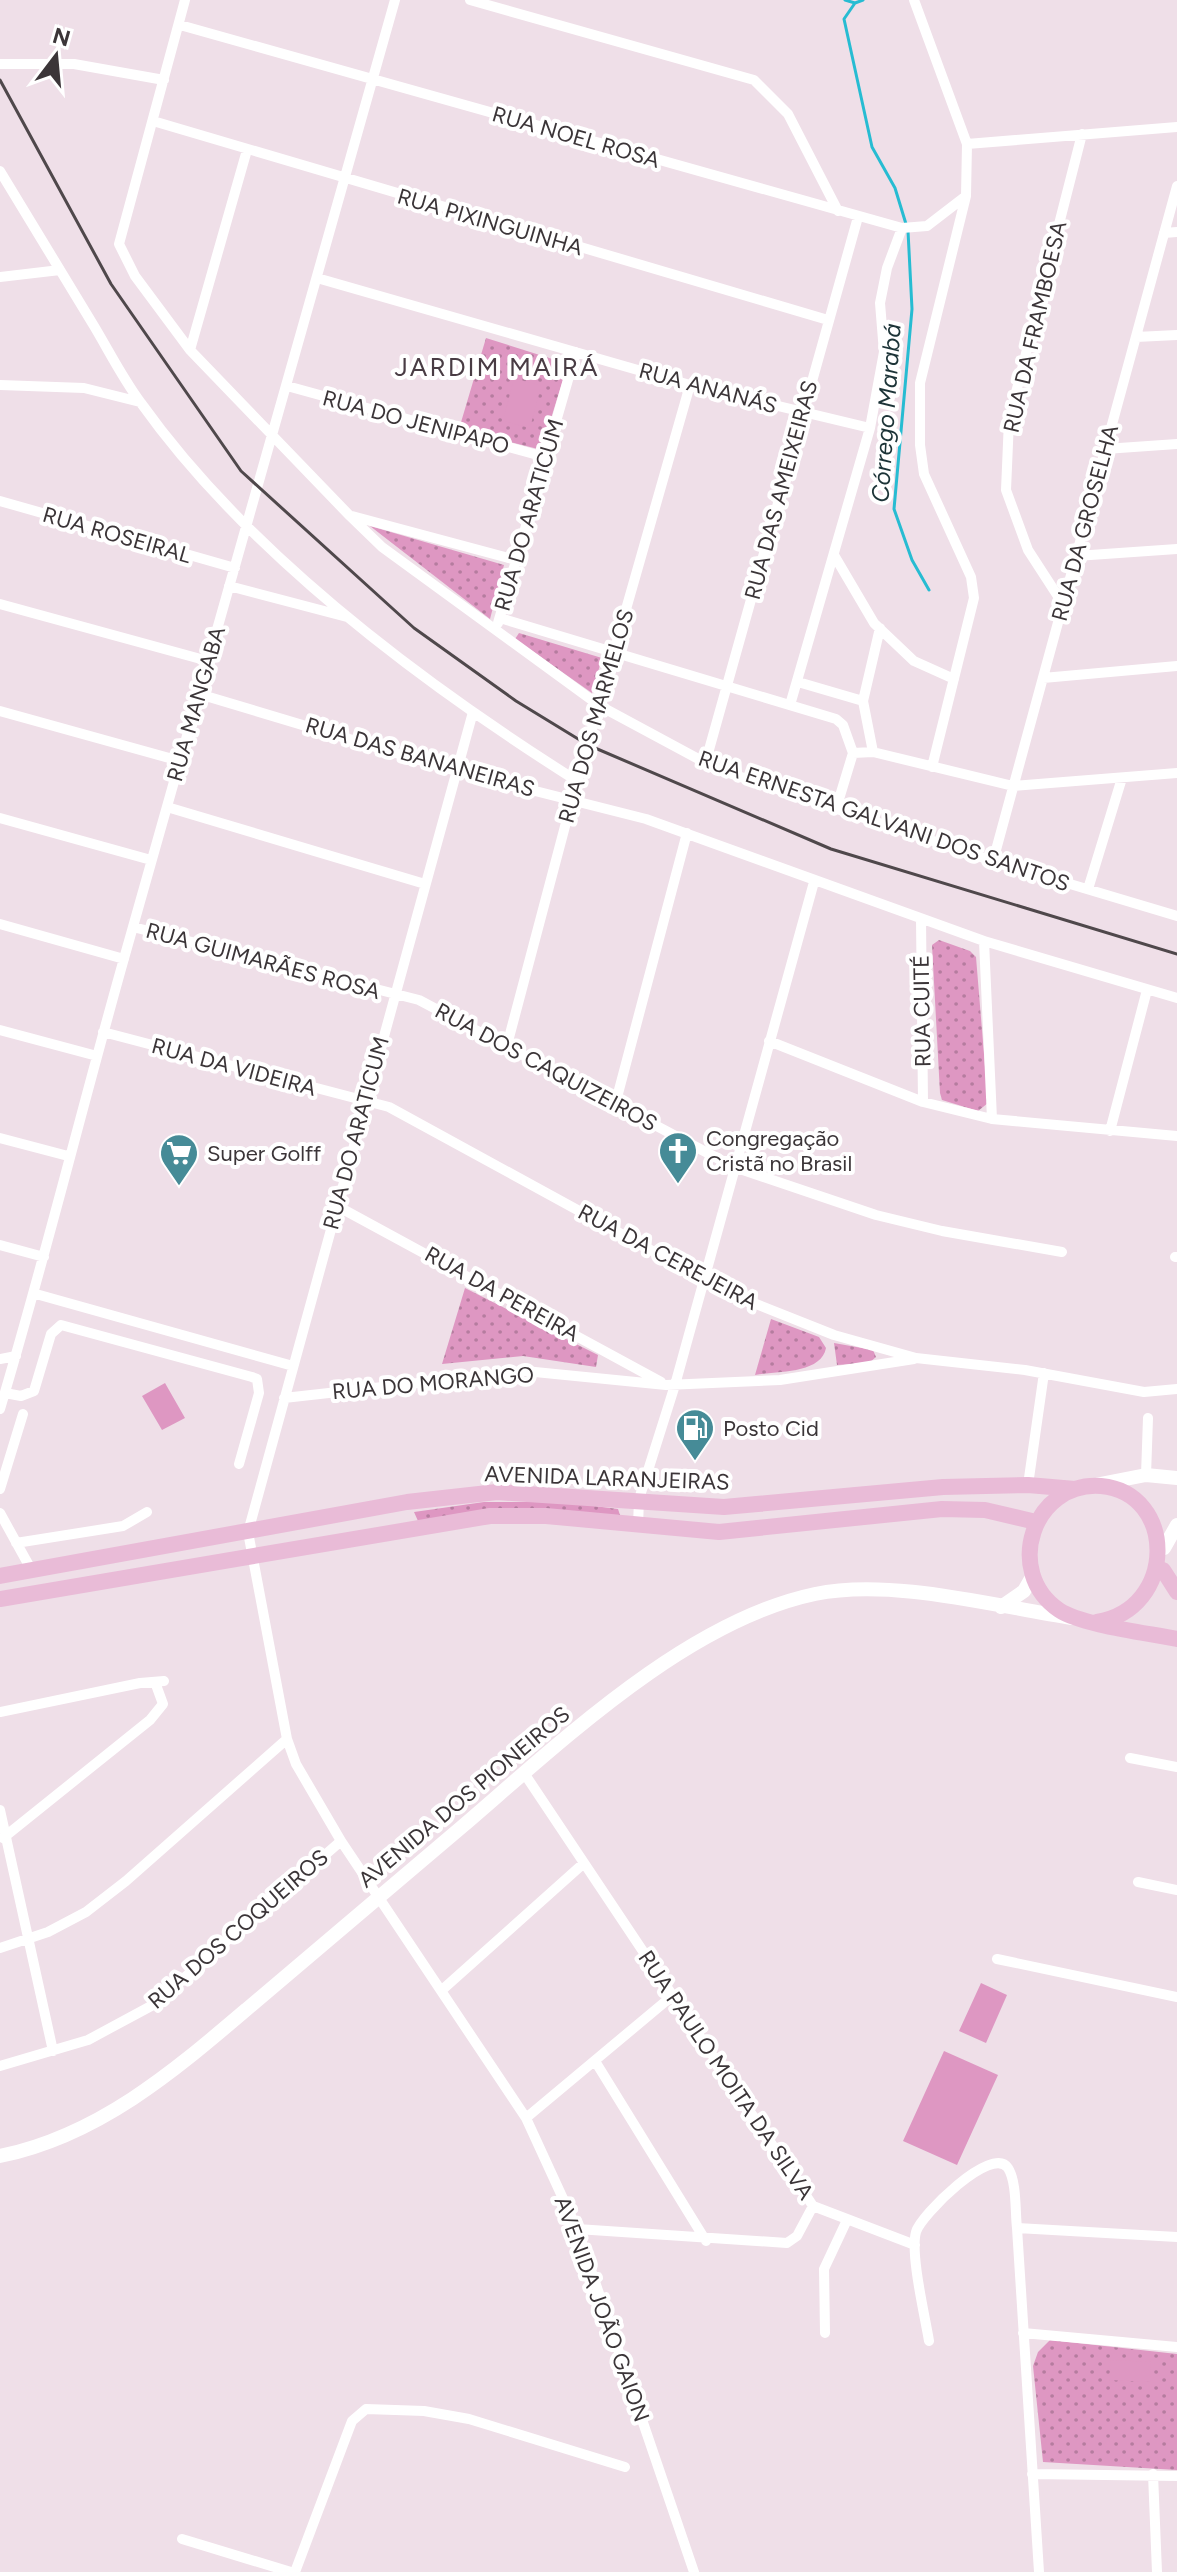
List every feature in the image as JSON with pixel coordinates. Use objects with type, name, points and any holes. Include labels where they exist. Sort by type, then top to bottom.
[{"type":"main road","points":[[1079,1619],[1051,1603],[1032,1577],[1029,1549],[1036,1522],[1053,1502],[1075,1489],[1146,1475],[1177,1478]]},
{"type":"main road","name":"AVENIDA LARANJEIRAS","points":[[0,1576],[407,1502],[497,1492],[724,1507],[893,1490],[1028,1485],[1075,1489]]},
{"type":"main road","points":[[1093,1486],[1127,1493],[1141,1502],[1153,1515],[1164,1548],[1163,1570],[1145,1601],[1123,1616],[1097,1622]]},
{"type":"main road","name":"AVENIDA LARANJEIRAS","points":[[0,1599],[490,1516],[546,1516],[719,1532],[942,1509],[985,1510],[1036,1522]]},
{"type":"main road","points":[[1164,1548],[1177,1525]]},
{"type":"main road","points":[[1163,1570],[1177,1592]]},
{"type":"main road","points":[[1001,1607],[1024,1591],[1032,1577]]},
{"type":"main road","name":"AVENIDA DOS PIONEIROS","points":[[0,2156],[77,2131],[158,2084],[524,1773],[660,1667],[703,1637],[749,1614],[815,1594],[876,1588],[1097,1622],[1177,1639]]},
{"type":"street","points":[[153,121],[185,0]]},
{"type":"street","name":"RUA MANGABA","points":[[0,1409],[36,1294],[68,1156],[229,586],[275,436],[395,0]]},
{"type":"street","points":[[470,0],[754,80],[788,114],[838,211]]},
{"type":"street","points":[[914,0],[967,144],[966,196],[920,383],[924,474],[971,577],[974,598],[932,767]]},
{"type":"street","name":"RUA NOEL ROSA","points":[[180,25],[902,228]]},
{"type":"street","points":[[0,64],[74,64],[164,80]]},
{"type":"street","name":"RUA PIXINGUINHA","points":[[153,121],[344,180],[828,320]]},
{"type":"street","name":"RUA ERNESTA GALVANI DOS SANTOS","points":[[153,121],[119,244],[135,276],[190,350],[382,547],[600,706],[705,764],[836,809],[864,815],[993,861],[1177,916]]},
{"type":"street","points":[[967,144],[1177,127]]},
{"type":"street","name":"RUA DA FRAMBOESA","points":[[1063,604],[1028,550],[1006,490],[1009,420],[1082,134]]},
{"type":"street","points":[[190,350],[247,150]]},
{"type":"street","points":[[0,171],[140,402],[193,469],[247,525],[349,618],[473,712],[577,781]]},
{"type":"street","name":"RUA DA GROSELHA","points":[[993,861],[1177,186]]},
{"type":"street","points":[[790,705],[870,428],[884,352],[880,303],[887,268],[902,228],[927,226],[966,196]]},
{"type":"street","name":"RUA DAS AMEIXEIRAS","points":[[705,764],[858,217]]},
{"type":"street","points":[[1164,233],[1177,232]]},
{"type":"street","points":[[0,277],[60,270]]},
{"type":"street","name":"RUA ANANÁS","points":[[317,278],[690,385],[870,428]]},
{"type":"street","points":[[1136,337],[1177,335]]},
{"type":"street","name":"RUA DO ARATICUM","points":[[496,632],[576,352]]},
{"type":"street","points":[[0,385],[84,388],[140,402]]},
{"type":"street","name":"RUA DOS MARMELOS","points":[[506,1049],[572,799],[690,385]]},
{"type":"street","name":"RUA DO JENIPAPO","points":[[287,386],[545,457]]},
{"type":"street","points":[[1105,449],[1177,444]]},
{"type":"street","name":"RUA ROSEIRAL","points":[[0,501],[235,568]]},
{"type":"street","points":[[350,516],[516,560]]},
{"type":"street","points":[[1076,556],[1177,549]]},
{"type":"street","points":[[834,555],[880,628],[914,661],[954,679]]},
{"type":"street","points":[[229,586],[349,618]]},
{"type":"street","points":[[0,604],[208,661]]},
{"type":"street","points":[[500,618],[836,719],[843,725],[853,753],[836,809]]},
{"type":"street","points":[[873,752],[863,701],[880,628]]},
{"type":"street","points":[[1043,678],[1177,666]]},
{"type":"street","points":[[798,682],[863,701]]},
{"type":"street","name":"RUA DAS BANANEIRAS","points":[[199,694],[456,771],[572,799],[687,833],[814,882],[984,941],[1177,998]]},
{"type":"street","points":[[0,711],[180,761]]},
{"type":"street","name":"RUA DO ARATICUM","points":[[287,1739],[248,1532],[473,712]]},
{"type":"street","points":[[853,753],[873,752],[1013,786],[1177,773]]},
{"type":"street","points":[[1088,889],[1122,778]]},
{"type":"street","points":[[167,807],[425,884]]},
{"type":"street","points":[[0,818],[151,860]]},
{"type":"street","points":[[615,1105],[687,833]]},
{"type":"street","points":[[638,1526],[639,1499],[670,1385],[814,882]]},
{"type":"street","name":"RUA CUITÉ","points":[[921,919],[923,1102]]},
{"type":"street","points":[[0,924],[124,959]]},
{"type":"street","name":"RUA GUIMARÃES ROSA","points":[[133,927],[393,996]]},
{"type":"street","points":[[984,941],[992,1119]]},
{"type":"street","points":[[1110,1131],[1147,990]]},
{"type":"street","name":"RUA DOS CAQUIZEIROS","points":[[393,996],[419,1000],[438,1008],[506,1049],[734,1167],[876,1215],[942,1231],[1062,1252]]},
{"type":"street","points":[[0,1030],[97,1056]]},
{"type":"street","name":"RUA DA VIDEIRA","points":[[103,1032],[364,1102]]},
{"type":"street","points":[[769,1041],[923,1102],[992,1119],[1177,1136]]},
{"type":"street","name":"RUA DA CEREJEIRA","points":[[364,1102],[389,1107],[415,1120],[731,1294],[834,1335],[916,1358],[1044,1373],[1144,1392],[1177,1389]]},
{"type":"street","points":[[0,1138],[68,1156]]},
{"type":"street","name":"RUA DA PEREIRA","points":[[337,1206],[670,1385]]},
{"type":"street","points":[[0,1245],[44,1257]]},
{"type":"street","points":[[36,1294],[293,1366]]},
{"type":"street","points":[[5,1393],[21,1396],[34,1391],[51,1334],[61,1325],[252,1377],[257,1379],[259,1393],[239,1464]]},
{"type":"street","points":[[0,1359],[16,1356]]},
{"type":"street","name":"RUA DO MORANGO","points":[[284,1398],[525,1371],[670,1385],[820,1375],[916,1358]]},
{"type":"street","points":[[1028,1485],[1044,1373]]},
{"type":"street","points":[[0,1489],[23,1414]]},
{"type":"street","points":[[1146,1475],[1148,1418]]},
{"type":"street","points":[[16,1543],[123,1526],[147,1512]]},
{"type":"street","points":[[0,1513],[32,1571]]},
{"type":"street","points":[[0,1712],[159,1682],[163,1704],[150,1720],[3,1838]]},
{"type":"street","points":[[0,1948],[68,1922],[116,1888],[287,1739]]},
{"type":"street","name":"AVENIDA JOÃO GAION","points":[[287,1739],[296,1764],[341,1841],[526,2118],[577,2229],[694,2572]]},
{"type":"street","points":[[1130,1758],[1177,1767]]},
{"type":"street","name":"RUA PAULO MOITA DA SILVA","points":[[524,1773],[813,2206],[915,2245]]},
{"type":"street","points":[[0,1810],[3,1838],[30,1938],[53,2051]]},
{"type":"street","name":"RUA DOS COQUEIROS","points":[[0,2066],[106,2032],[153,2005],[341,1841]]},
{"type":"street","points":[[442,1990],[584,1863]]},
{"type":"street","points":[[1138,1882],[1177,1890]]},
{"type":"street","points":[[997,1959],[1177,1997]]},
{"type":"street","points":[[526,2118],[672,1996]]},
{"type":"street","points":[[595,2061],[706,2241]]},
{"type":"street","points":[[929,2341],[915,2245],[918,2227],[948,2194],[986,2163],[1000,2162],[1007,2167],[1017,2228],[1039,2572]]},
{"type":"street","points":[[577,2229],[706,2241],[787,2243],[797,2236],[813,2206]]},
{"type":"street","points":[[825,2333],[824,2269],[847,2220]]},
{"type":"street","points":[[1017,2228],[1177,2237]]},
{"type":"street","points":[[1023,2333],[1177,2347]]},
{"type":"street","points":[[182,2539],[293,2572],[352,2421],[366,2409],[424,2411],[469,2419],[625,2467]]},
{"type":"street","points":[[1032,2474],[1177,2476]]},
{"type":"street","points":[[1153,2474],[1157,2572]]},
{"type":"shaded area","points":[[486,338],[565,363],[566,370],[544,441],[538,449],[459,429]]},
{"type":"shaded area","points":[[514,378],[541,386],[530,428],[503,421]]},
{"type":"shaded area","points":[[370,526],[504,565],[490,619]]},
{"type":"shaded area","points":[[519,633],[602,658],[592,693],[515,639]]},
{"type":"shaded area","points":[[939,940],[970,951],[976,957],[988,1103],[978,1111],[942,1100],[940,1093],[932,945]]},
{"type":"shaded area","points":[[465,1288],[598,1355],[596,1367],[523,1356],[442,1364]]},
{"type":"shaded area","points":[[771,1319],[819,1337],[826,1348],[822,1356],[816,1363],[797,1370],[755,1375]]},
{"type":"shaded area","points":[[834,1343],[873,1350],[876,1357],[869,1363],[837,1365]]},
{"type":"shaded area","points":[[165,1383],[185,1418],[162,1430],[142,1396]]},
{"type":"shaded area","points":[[484,1502],[562,1502],[618,1509],[621,1518],[418,1521],[414,1512]]},
{"type":"shaded area","points":[[981,1983],[1007,1995],[986,2043],[959,2031]]},
{"type":"shaded area","points":[[944,2051],[998,2075],[957,2165],[903,2141]]},
{"type":"shaded area","points":[[1050,2340],[1177,2354],[1177,2470],[1043,2462],[1033,2366],[1038,2352]]},
{"type":"shaded area","points":[[1111,2360],[1151,2362],[1150,2382],[1109,2380]]},
{"type":"waterway","name":"Córrego Marabá","points":[[845,0],[855,3],[863,0]]},
{"type":"waterway","name":"Córrego Marabá","points":[[855,3],[844,19],[872,147],[895,188],[906,224]]},
{"type":"waterway","name":"Córrego Marabá","points":[[908,231],[912,309],[894,509],[912,560],[929,590]]},
{"type":"railway","points":[[0,80],[111,284],[241,471],[414,628],[516,701],[588,745],[831,849],[1177,954]]},
{"type":"place","name":"Congregação Cristã no Brasil","points":[[678,1185]]},
{"type":"place","name":"Super Golff","points":[[179,1187]]},
{"type":"place","name":"Posto Cid","points":[[695,1462]]},
{"type":"district","name":"JARDIM MAIRÁ","points":[[497,367]]}]
